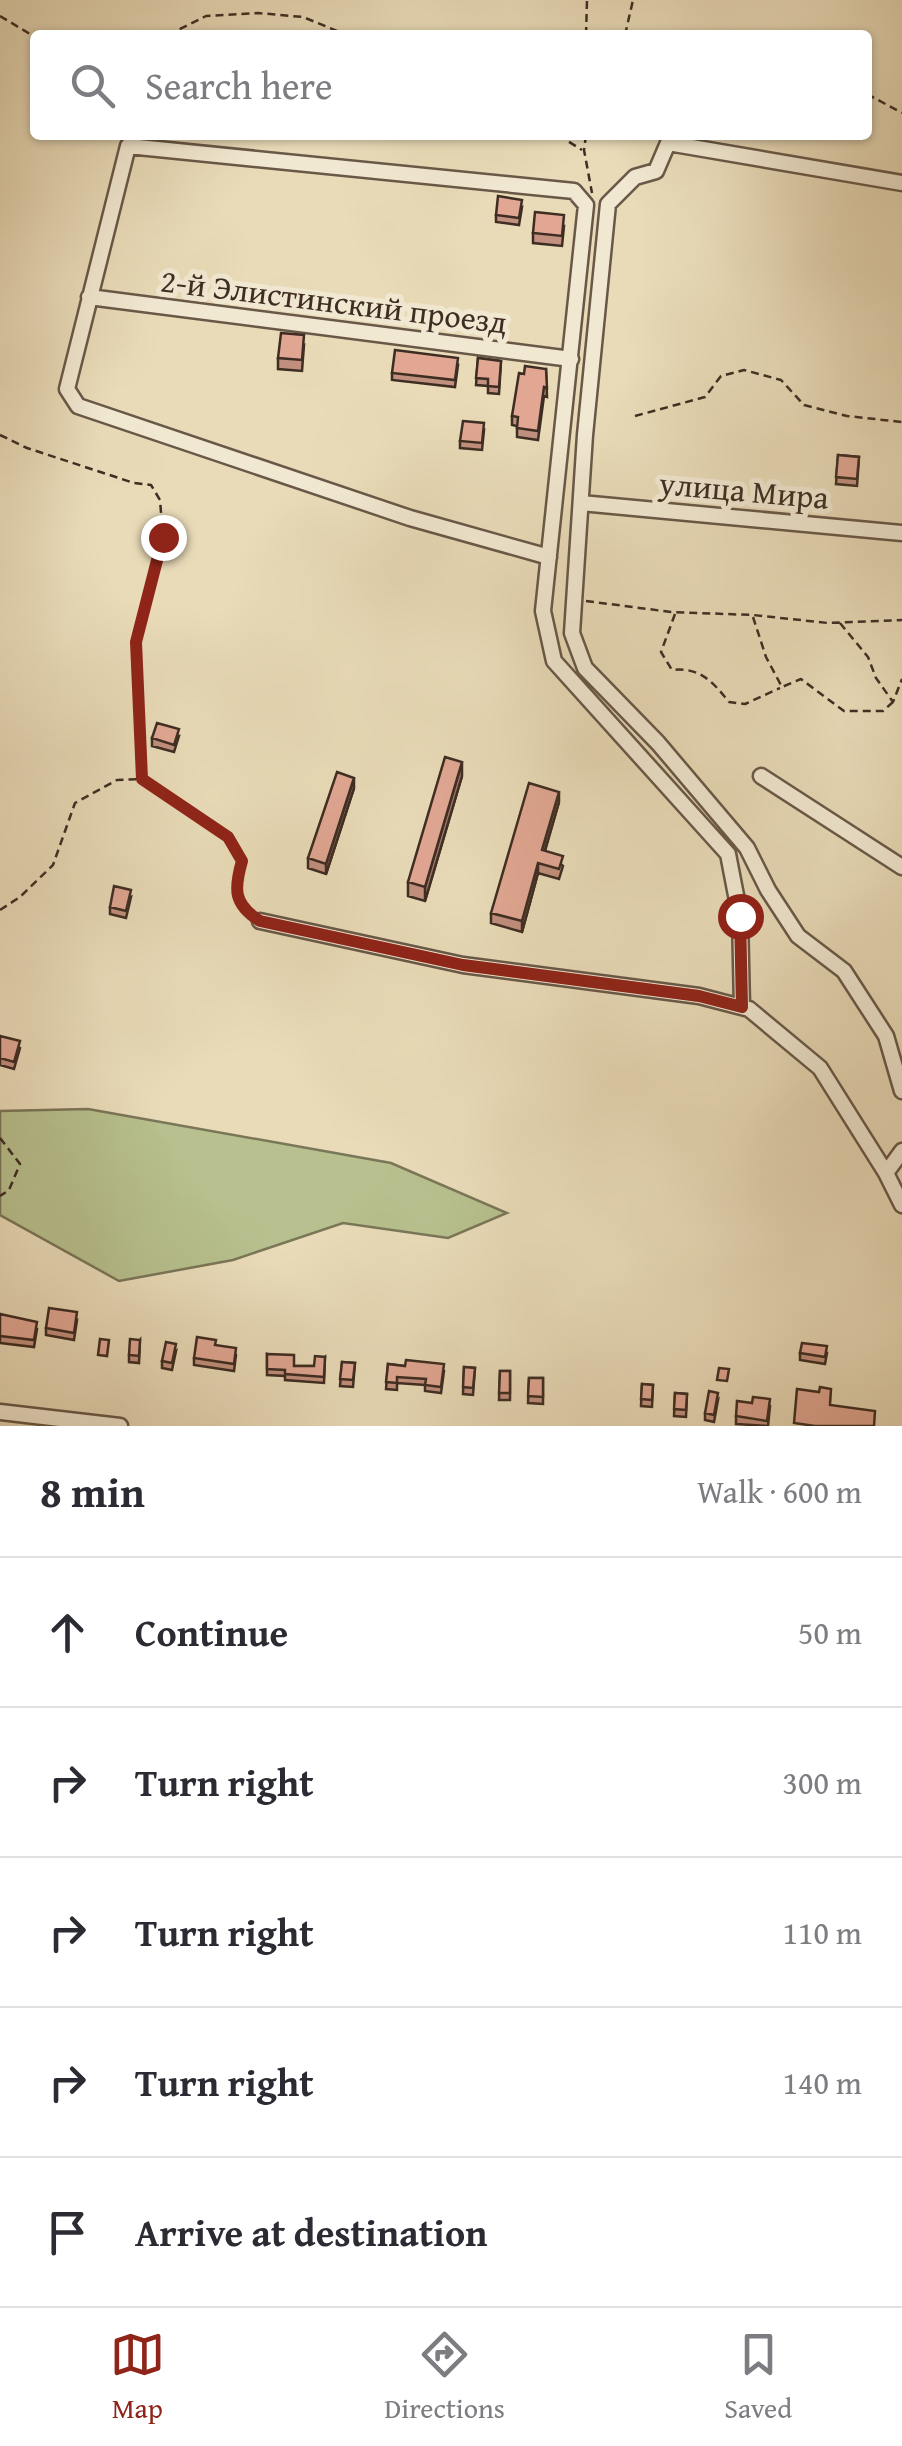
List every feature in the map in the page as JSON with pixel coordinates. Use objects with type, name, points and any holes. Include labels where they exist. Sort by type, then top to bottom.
[{"type":"street","points":[[902,183],[668,144],[656,171],[635,177],[608,204],[572,633],[585,668],[658,742],[747,848],[798,936],[844,971],[886,1036],[902,1091]]},
{"type":"street","points":[[549,557],[410,518],[78,406],[67,389],[128,146],[574,191],[586,205],[571,358],[549,557],[543,611],[554,661],[728,854],[740,916],[742,1007]]},
{"type":"street","name":"2-й Элистинский проезд","points":[[89,298],[571,358]]},
{"type":"street","name":"улица Мира","points":[[581,503],[902,533]]},
{"type":"street","points":[[761,776],[902,867]]},
{"type":"street","points":[[260,921],[463,965],[699,996],[749,1008],[820,1068],[902,1205]]},
{"type":"street","points":[[886,1173],[902,1151]]},
{"type":"street","points":[[0,1412],[120,1426]]},
{"type":"path","points":[[586,0],[586,30]]},
{"type":"path","points":[[626,30],[633,0]]},
{"type":"path","points":[[178,30],[206,16],[258,13],[303,17],[335,30]]},
{"type":"path","points":[[0,16],[30,34]]},
{"type":"path","points":[[872,97],[902,113]]},
{"type":"path","points":[[567,140],[584,150]]},
{"type":"path","points":[[636,416],[705,397],[721,376],[744,370],[781,380],[804,405],[848,416],[902,422]]},
{"type":"path","points":[[0,435],[27,448],[134,483],[151,484],[160,500],[163,537],[136,642],[142,779]]},
{"type":"path","points":[[574,600],[676,612],[840,622],[902,620]]},
{"type":"path","points":[[676,612],[661,652],[672,670],[691,668],[716,685],[730,702],[745,704],[801,679],[844,712],[883,711],[893,702],[902,679]]},
{"type":"path","points":[[753,615],[766,657],[782,688]]},
{"type":"path","points":[[840,622],[868,657],[876,678],[893,702]]},
{"type":"path","points":[[0,910],[53,866],[75,803],[117,780],[142,779],[228,837],[242,861],[235,886],[244,912],[260,921]]},
{"type":"path","points":[[0,1138],[20,1164],[10,1190],[0,1196]]},
{"type":"green space","points":[[88,1109],[391,1163],[507,1213],[448,1238],[343,1223],[233,1260],[119,1281],[0,1215],[0,1111]]},
{"type":"building","points":[[498,196],[522,200],[519,218],[496,215]]},
{"type":"building","points":[[535,212],[564,215],[562,236],[533,233]]},
{"type":"building","points":[[281,333],[304,335],[302,360],[278,358]]},
{"type":"building","points":[[395,350],[458,358],[455,380],[392,373]]},
{"type":"building","points":[[478,358],[501,361],[499,387],[488,386],[488,379],[476,378]]},
{"type":"building","points":[[525,366],[546,369],[547,388],[544,387],[538,431],[517,428],[518,417],[512,416],[519,373],[524,374]]},
{"type":"building","points":[[463,421],[484,423],[482,443],[460,441]]},
{"type":"building","points":[[838,455],[859,457],[857,479],[836,477]]},
{"type":"building","points":[[157,723],[179,729],[174,745],[152,738]]},
{"type":"building","points":[[445,757],[462,762],[425,887],[408,882]]},
{"type":"building","points":[[337,772],[354,778],[326,864],[308,858]]},
{"type":"building","points":[[529,783],[559,792],[542,850],[563,856],[559,869],[538,863],[522,921],[491,913]]},
{"type":"building","points":[[114,886],[131,890],[126,911],[110,907]]},
{"type":"building","points":[[0,1036],[20,1041],[14,1062],[0,1058]]},
{"type":"building","points":[[49,1308],[77,1312],[74,1333],[46,1328]]},
{"type":"building","points":[[0,1314],[37,1322],[34,1340],[0,1336]]},
{"type":"building","points":[[197,1337],[236,1348],[234,1364],[194,1358]]},
{"type":"building","points":[[100,1339],[109,1340],[107,1356],[98,1355]]},
{"type":"building","points":[[130,1339],[140,1340],[139,1356],[129,1355]]},
{"type":"building","points":[[166,1342],[176,1344],[172,1363],[162,1361]]},
{"type":"building","points":[[802,1343],[827,1346],[825,1357],[800,1353]]},
{"type":"building","points":[[267,1354],[294,1355],[294,1366],[314,1366],[315,1356],[325,1357],[324,1377],[267,1369]]},
{"type":"building","points":[[406,1360],[444,1364],[441,1387],[425,1385],[426,1379],[397,1377],[397,1383],[386,1382],[388,1364],[405,1366]]},
{"type":"building","points":[[342,1362],[355,1363],[353,1380],[340,1379]]},
{"type":"building","points":[[464,1367],[475,1368],[473,1388],[463,1387]]},
{"type":"building","points":[[719,1368],[729,1369],[727,1381],[717,1380]]},
{"type":"building","points":[[500,1371],[510,1371],[510,1393],[499,1393]]},
{"type":"building","points":[[529,1378],[543,1378],[543,1397],[528,1396]]},
{"type":"building","points":[[642,1384],[653,1385],[652,1400],[641,1399]]},
{"type":"building","points":[[820,1387],[831,1389],[830,1405],[875,1411],[874,1426],[794,1423],[797,1389],[819,1392]]},
{"type":"building","points":[[709,1391],[718,1393],[714,1415],[705,1413]]},
{"type":"building","points":[[675,1393],[687,1394],[686,1410],[674,1409]]},
{"type":"building","points":[[753,1397],[770,1399],[767,1421],[736,1416],[737,1401],[752,1403]]},
{"type":"route","points":[[163,537],[136,642],[142,779],[228,837],[242,861],[235,886],[244,912],[260,921],[463,965],[699,996],[742,1007],[740,916]]}]
